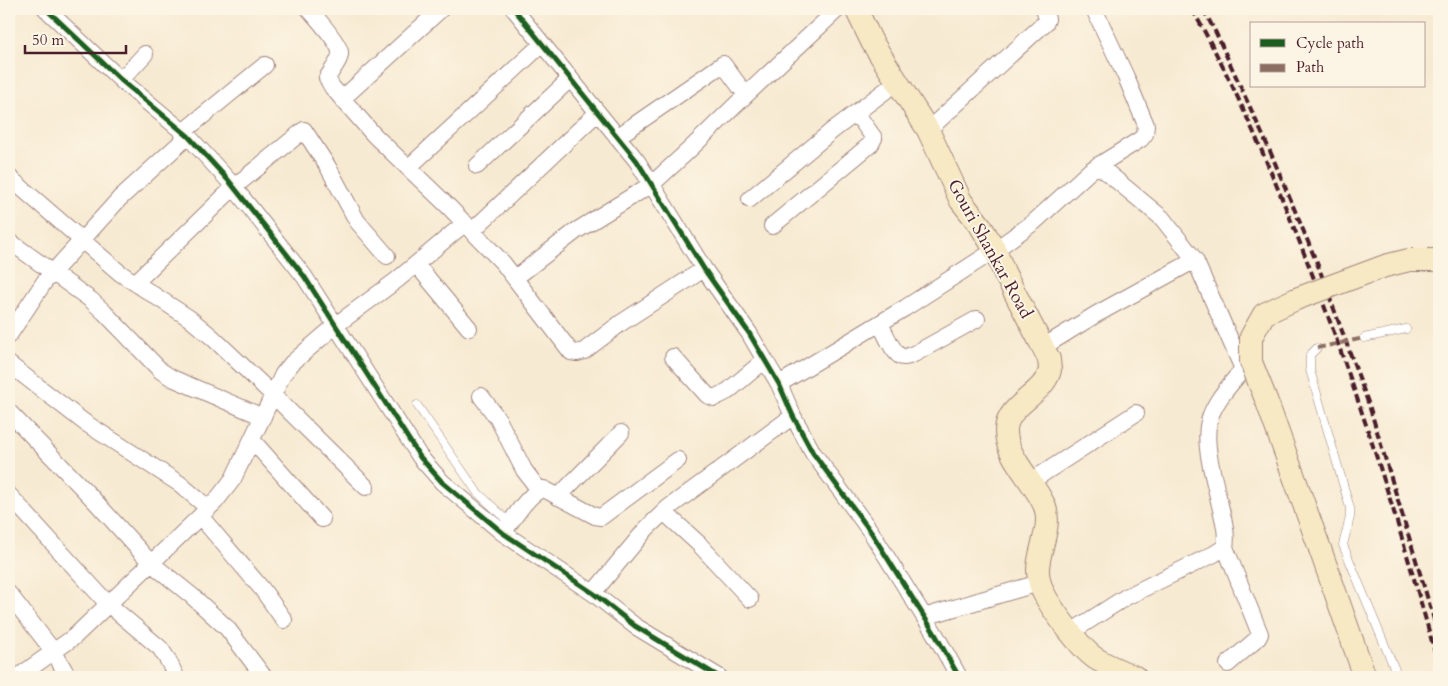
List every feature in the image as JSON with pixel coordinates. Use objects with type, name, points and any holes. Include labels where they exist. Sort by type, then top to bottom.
[{"type":"street","points":[[309,9],[336,43],[340,52],[339,60],[328,78],[332,87],[374,135],[503,262],[571,352],[577,354],[591,346],[621,323],[704,268]]},
{"type":"street","points":[[342,99],[440,9]]},
{"type":"street","points":[[514,9],[638,161],[704,268],[749,333],[779,384],[792,416],[813,453],[871,532],[959,677]]},
{"type":"street","points":[[515,278],[576,231],[652,184],[838,9]]},
{"type":"street","name":"Gouri Shankar Road","points":[[856,9],[872,42],[928,130],[961,201],[980,225],[995,250],[1004,272],[1049,359],[1050,370],[1043,384],[1010,416],[1006,429],[1007,441],[1015,459],[1041,497],[1046,510],[1047,521],[1038,570],[1039,583]]},
{"type":"street","points":[[928,130],[1046,22],[1047,18],[1044,9]]},
{"type":"street","points":[[779,384],[995,250],[1034,222],[1091,170],[1145,134],[1146,125],[1094,9]]},
{"type":"street","points":[[58,12],[121,80],[186,134],[234,187],[304,276],[420,457],[442,482],[507,528],[636,626],[719,677]]},
{"type":"street","points":[[408,168],[542,44]]},
{"type":"street","points":[[121,80],[145,54]]},
{"type":"street","points":[[617,137],[723,64],[746,95]]},
{"type":"street","points":[[9,335],[45,281],[120,198],[186,134],[265,65]]},
{"type":"street","points":[[477,166],[570,79]]},
{"type":"street","points":[[750,199],[833,130],[898,82]]},
{"type":"street","points":[[18,677],[74,637],[204,512],[233,479],[283,374],[292,363],[336,325],[468,227],[597,113]]},
{"type":"street","points":[[772,226],[871,144],[874,138],[856,113]]},
{"type":"street","points":[[135,283],[234,187],[304,130],[328,167],[357,221],[387,256]]},
{"type":"street","points":[[1098,165],[1162,218],[1196,260],[1243,369],[1217,403],[1209,419],[1208,430],[1212,471],[1224,524],[1225,547],[1260,634],[1258,638],[1228,664]]},
{"type":"street","points":[[9,177],[120,274],[189,318],[212,336],[366,487]]},
{"type":"street","points":[[9,241],[104,312],[161,371],[172,378],[263,417]]},
{"type":"street","points":[[1043,347],[1094,315],[1196,260]]},
{"type":"street","points":[[1365,677],[1251,362],[1251,337],[1264,314],[1296,299],[1385,266],[1409,260],[1439,260]]},
{"type":"street","points":[[416,264],[469,328]]},
{"type":"street","points":[[880,323],[894,350],[900,356],[905,357],[916,353],[978,319]]},
{"type":"street","points":[[673,357],[707,395],[714,398],[728,391],[765,360]]},
{"type":"street","points":[[9,364],[84,422],[180,484],[204,512],[284,620]]},
{"type":"street","points":[[481,396],[498,419],[524,470],[539,490]]},
{"type":"street","points":[[9,412],[152,563],[227,628],[264,677]]},
{"type":"street","points":[[1030,482],[1136,413]]},
{"type":"street","points":[[593,593],[647,528],[664,512],[792,416]]},
{"type":"street","points":[[558,497],[621,432]]},
{"type":"street","points":[[252,440],[322,519]]},
{"type":"street","points":[[507,528],[527,501],[539,490],[544,489],[595,516],[601,517],[678,460]]},
{"type":"street","points":[[9,495],[108,604],[160,648],[176,677]]},
{"type":"street","points":[[664,512],[699,544],[750,599]]},
{"type":"street","points":[[1071,632],[1126,597],[1225,547]]},
{"type":"street","points":[[924,617],[1039,583],[1071,632],[1093,657],[1136,677]]},
{"type":"street","points":[[9,594],[54,652],[68,677]]},
{"type":"lane","points":[[1364,338],[1406,329]]},
{"type":"lane","points":[[1317,348],[1310,355],[1310,370],[1350,508],[1350,517],[1343,545],[1398,677]]},
{"type":"lane","points":[[417,405],[477,492],[507,528]]},
{"type":"railway","points":[[1192,9],[1221,62],[1247,117],[1283,200],[1315,282],[1373,446],[1439,667]]},
{"type":"railway","points":[[1203,9],[1216,33],[1270,151],[1319,268],[1369,405],[1439,636]]},
{"type":"marked path","points":[[1317,348],[1364,338]]},
{"type":"cycle path","points":[[46,9],[121,80],[188,136],[229,181],[304,276],[420,457],[442,482],[503,533],[593,593],[635,626],[719,677]]},
{"type":"cycle path","points":[[514,9],[637,161],[704,269],[749,333],[779,384],[793,416],[813,453],[871,532],[935,634],[959,677]]}]
